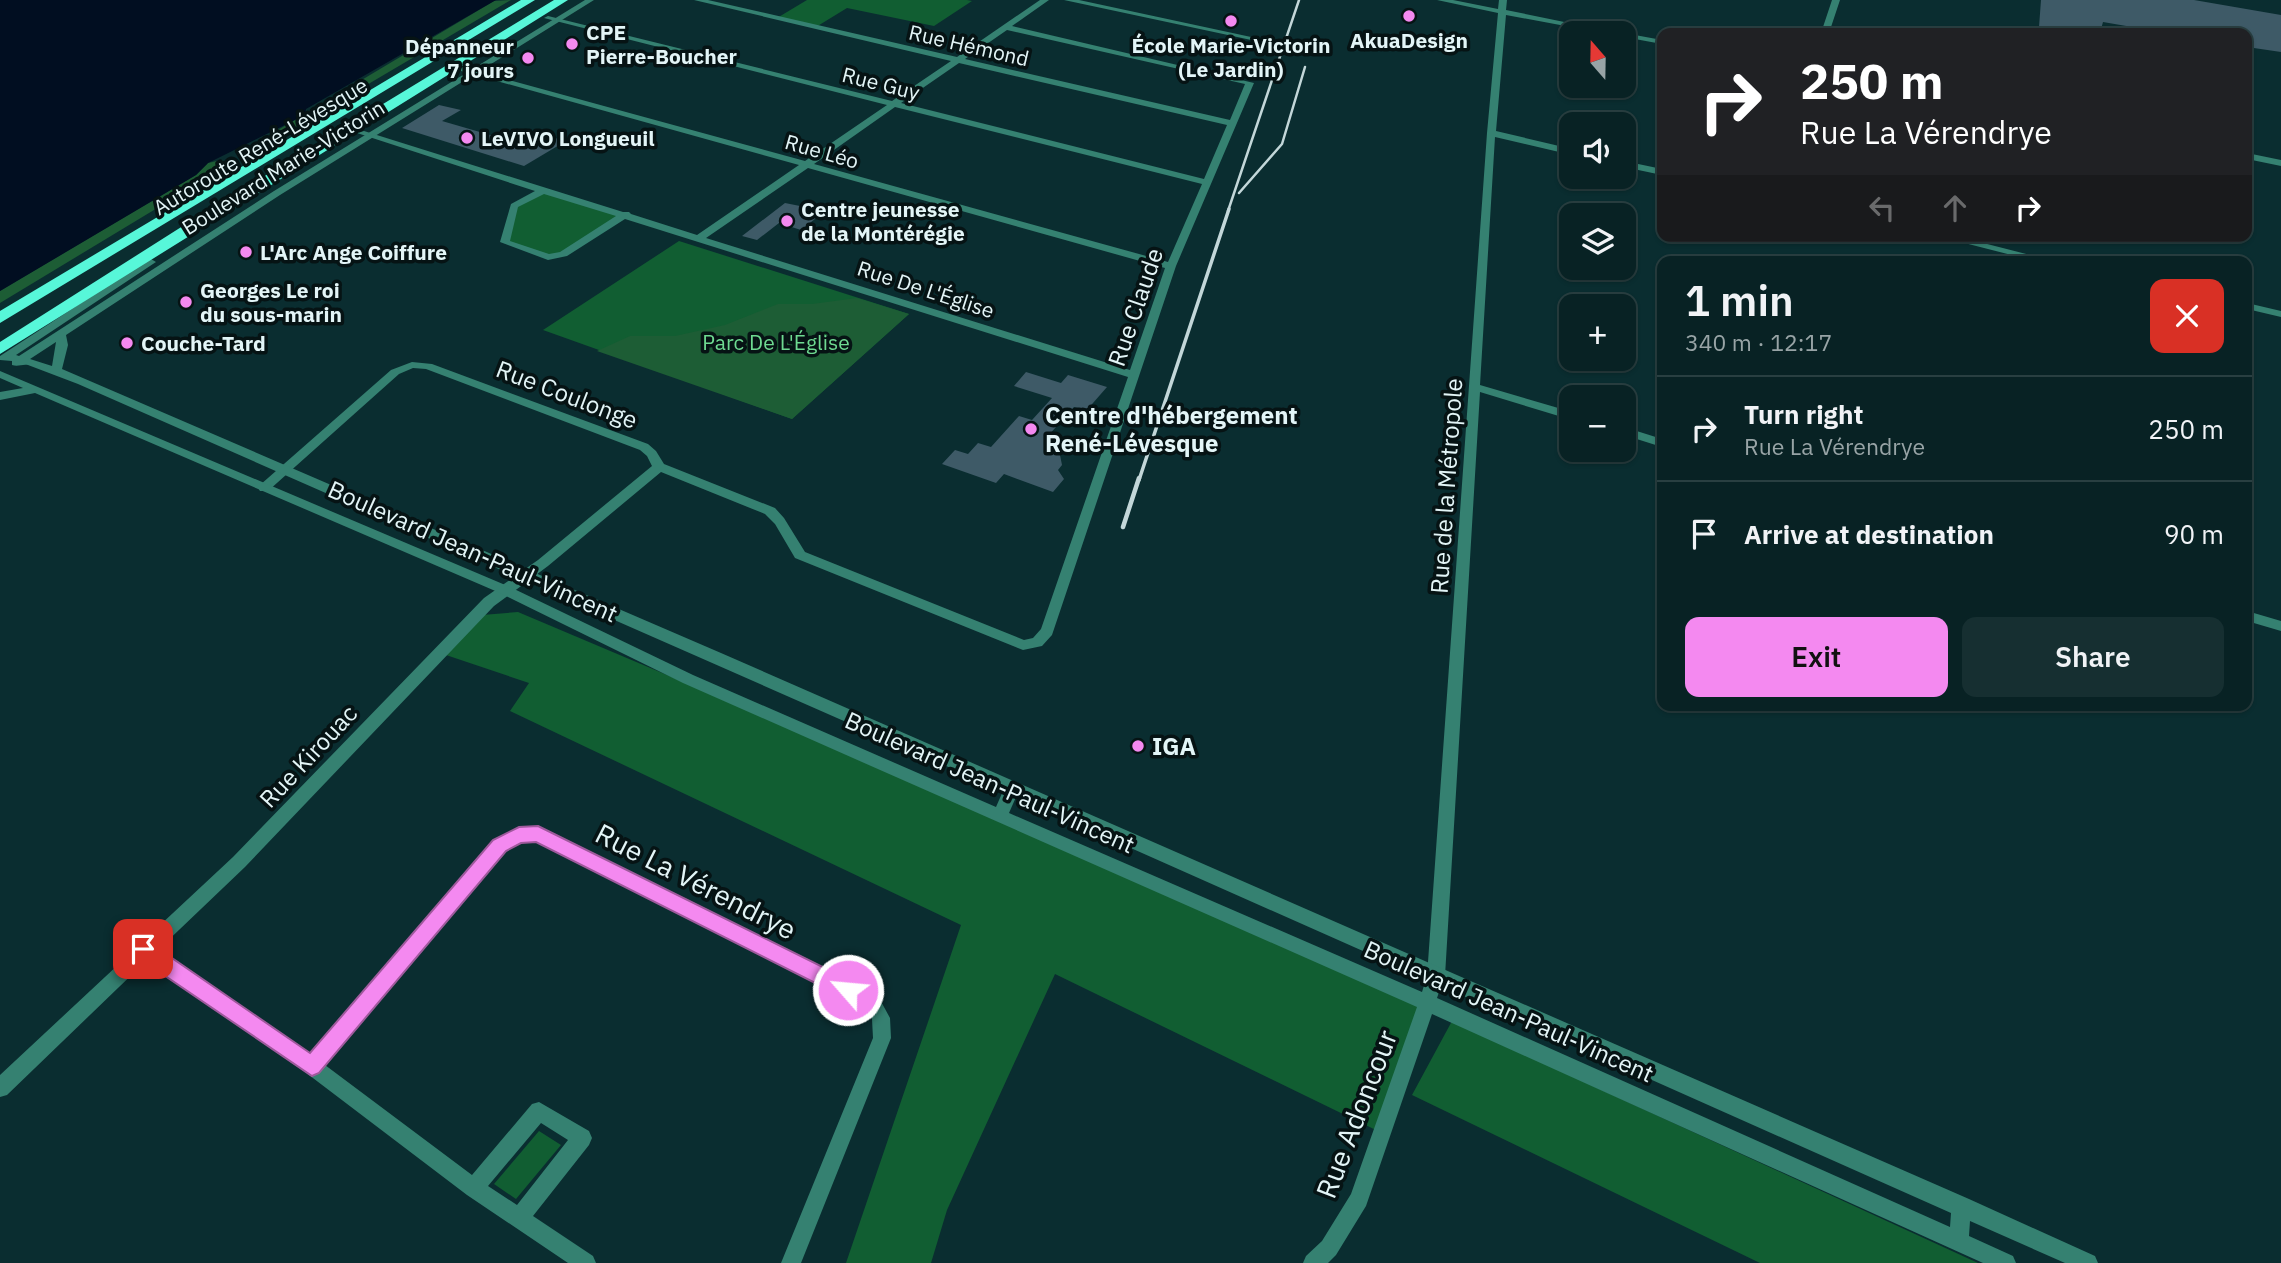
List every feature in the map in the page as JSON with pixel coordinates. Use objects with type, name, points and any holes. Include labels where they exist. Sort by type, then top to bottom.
[{"type":"highway","name":"Autoroute René-Lévesque","points":[[0,318],[529,0]]},
{"type":"highway","name":"Autoroute René-Lévesque","points":[[0,332],[116,258],[544,0]]},
{"type":"highway","points":[[0,340],[553,0]]},
{"type":"highway","points":[[2,355],[191,227],[562,0]]},
{"type":"street","name":"Boulevard Marie-Victorin","points":[[470,70],[577,0]]},
{"type":"street","name":"Boulevard Marie-Victorin","points":[[2,355],[174,247],[590,0]]},
{"type":"street","points":[[701,237],[1045,0]]},
{"type":"street","points":[[1068,0],[1270,42]]},
{"type":"street","points":[[1441,0],[1503,6],[1565,21]]},
{"type":"street","points":[[1827,28],[1836,0]]},
{"type":"street","name":"Rue Hémond","points":[[706,1],[1231,123]]},
{"type":"street","name":"Rue de la Métropole","points":[[1436,976],[1491,133],[1503,6]]},
{"type":"street","name":"Rue Guy","points":[[548,18],[1206,182]]},
{"type":"street","name":"Rue Claude","points":[[1006,27],[1250,83],[1171,265],[1047,631]]},
{"type":"street","points":[[1636,37],[1657,41]]},
{"type":"street","name":"Rue Léo","points":[[470,70],[1171,265]]},
{"type":"street","points":[[1491,133],[1559,149]]},
{"type":"street","name":"Boulevard Marie-Victorin","points":[[0,373],[365,134]]},
{"type":"street","name":"Rue De L'Église","points":[[365,134],[701,237],[1133,375]]},
{"type":"street","points":[[2252,157],[2281,163]]},
{"type":"street","points":[[1636,167],[1657,172]]},
{"type":"street","points":[[544,190],[514,206],[505,242],[548,257],[563,254],[626,214]]},
{"type":"street","points":[[1968,242],[2028,256]]},
{"type":"street","points":[[2252,307],[2281,314]]},
{"type":"street","points":[[56,371],[62,345],[60,333]]},
{"type":"street","name":"Boulevard Jean-Paul-Vincent","points":[[2,355],[56,371],[286,469],[525,577],[716,657],[2088,1263]]},
{"type":"street","name":"Rue Coulonge","points":[[264,488],[394,372],[412,365],[428,366],[644,447],[652,454],[659,467],[770,511],[779,517],[790,545],[800,555],[1023,645],[1037,642],[1047,631]]},
{"type":"street","name":"Boulevard Jean-Paul-Vincent","points":[[0,373],[505,590],[688,679],[1428,1003],[2006,1263]]},
{"type":"street","points":[[1475,387],[1559,412]]},
{"type":"street","points":[[0,396],[38,389]]},
{"type":"street","points":[[1636,435],[1657,441]]},
{"type":"street","name":"Rue Kirouac","points":[[0,1088],[143,949],[239,862],[470,622],[505,590],[525,577],[659,467]]},
{"type":"street","points":[[2252,617],[2281,626]]},
{"type":"street","points":[[1000,816],[1012,789]]},
{"type":"street","name":"Rue La Vérendrye","points":[[312,1066],[500,846],[519,835],[538,834],[872,1002],[881,1018],[882,1038],[791,1263]]},
{"type":"street","points":[[143,949],[312,1066],[474,1188],[586,1263]]},
{"type":"street","name":"Rue Adoncour","points":[[1313,1263],[1329,1248],[1359,1199],[1436,976]]},
{"type":"street","points":[[474,1188],[539,1111],[582,1138],[519,1219]]},
{"type":"street","points":[[1958,1242],[1962,1206]]},
{"type":"green space","points":[[511,0],[287,132],[281,130],[268,138],[273,140],[264,145],[256,143],[494,1]]},
{"type":"green space","points":[[807,0],[972,1],[934,26],[847,8],[816,27],[777,18]]},
{"type":"green space","points":[[221,160],[226,162],[224,165],[197,184],[0,303],[0,291],[196,175],[208,163]]},
{"type":"green space","points":[[544,190],[626,214],[563,254],[548,257],[505,242],[514,206]]},
{"type":"green space","name":"Parc De L'Église","points":[[679,241],[909,314],[792,419],[543,330]]},
{"type":"green space","points":[[857,298],[909,314],[792,419],[597,351],[630,336],[675,336],[725,325],[778,304],[812,304]]},
{"type":"green space","points":[[518,612],[1000,816],[1428,1003],[1382,1133],[1055,974],[947,1210],[931,1263],[846,1263],[961,925],[510,711],[529,683],[443,654],[482,615]]},
{"type":"green space","points":[[1452,1021],[1978,1263],[1760,1263],[1412,1095]]},
{"type":"green space","points":[[539,1131],[561,1145],[516,1199],[494,1184]]},
{"type":"water","points":[[0,0],[496,0],[306,109],[305,115],[208,163],[196,175],[0,291]]},
{"type":"building","points":[[2041,0],[2194,0],[2281,15],[2281,52],[2252,48],[2252,28],[2138,28],[2103,22],[2101,28],[2039,27]]},
{"type":"building","name":"LeVIVO Longueuil","points":[[439,105],[461,110],[442,121],[525,145],[544,135],[566,141],[524,166],[402,128]]},
{"type":"building","name":"Centre jeunesse de la Montérégie","points":[[785,203],[825,211],[801,230],[779,223],[757,240],[742,236]]},
{"type":"building","name":"Centre d'hébergement René-Lévesque","points":[[1026,372],[1061,383],[1068,375],[1107,387],[1086,411],[1074,407],[1047,437],[1064,443],[1059,450],[1062,465],[1058,470],[1064,479],[1053,492],[1004,474],[996,483],[942,464],[955,450],[968,454],[978,443],[991,447],[1019,416],[1032,420],[1052,398],[1014,386]]},
{"type":"railway","points":[[1228,211],[1299,0]]},
{"type":"railway","points":[[1239,193],[1282,144],[1305,67]]},
{"type":"railway","points":[[1139,480],[1229,209]]},
{"type":"railway","points":[[1123,527],[1139,478]]},
{"type":"place","name":"AkuaDesign","points":[[1409,16]]},
{"type":"place","name":"École Marie-Victorin (Le Jardin)","points":[[1231,21]]},
{"type":"place","name":"CPE Pierre-Boucher","points":[[572,44]]},
{"type":"place","name":"Dépanneur 7 jours","points":[[528,58]]},
{"type":"place","name":"LeVIVO Longueuil","points":[[467,138]]},
{"type":"place","name":"Centre jeunesse de la Montérégie","points":[[787,221]]},
{"type":"place","name":"L'Arc Ange Coiffure","points":[[246,252]]},
{"type":"place","name":"Georges Le roi du sous-marin","points":[[186,302]]},
{"type":"place","name":"Couche-Tard","points":[[127,343]]},
{"type":"place","name":"Centre d'hébergement René-Lévesque","points":[[1031,429]]},
{"type":"place","name":"IGA","points":[[1138,746]]},
{"type":"route","points":[[143,949],[312,1066],[500,846],[519,835],[538,834],[848,990]]}]
